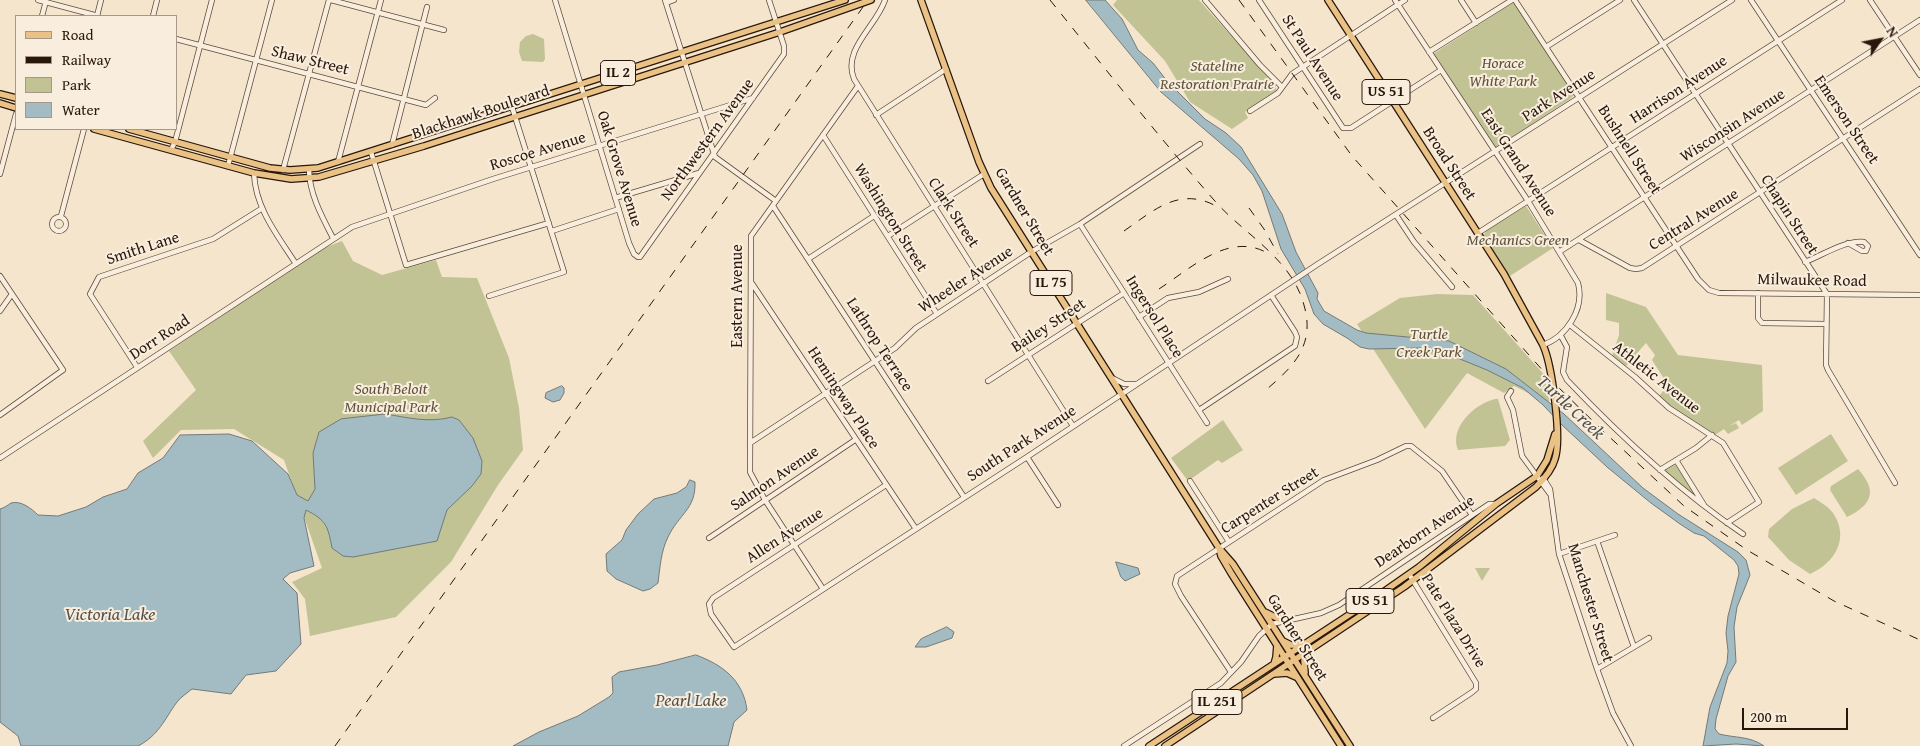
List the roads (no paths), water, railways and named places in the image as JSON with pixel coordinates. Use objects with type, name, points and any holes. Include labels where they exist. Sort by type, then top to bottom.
[{"type":"main road","name":"Blackhawk Boulevard","points":[[133,130],[252,164],[283,170],[309,169],[392,146],[845,0]]},
{"type":"main road","name":"Blackhawk Boulevard","points":[[98,130],[254,173],[279,178],[309,178],[333,174],[780,32],[870,0]]},
{"type":"main road","name":"Gardner Street","points":[[922,0],[984,174],[1031,252],[1219,548],[1221,556],[1266,628],[1280,643],[1298,679],[1341,746]]},
{"type":"main road","name":"Broad Street","points":[[1328,0],[1478,233],[1512,288],[1543,345]]},
{"type":"main road","points":[[0,94],[15,98]]},
{"type":"main road","points":[[0,103],[15,108]]},
{"type":"main road","name":"US 51","points":[[1307,652],[1413,580],[1542,481],[1556,459],[1558,443],[1548,356],[1543,345]]},
{"type":"main road","name":"US 51","points":[[1288,658],[1304,644],[1409,574],[1496,504],[1537,476],[1547,460],[1553,445],[1556,426]]},
{"type":"main road","name":"Gardner Street","points":[[1219,548],[1226,553],[1264,611],[1278,634],[1280,643]]},
{"type":"main road","points":[[1264,611],[1285,621],[1278,634]]},
{"type":"main road","points":[[1273,665],[1280,643],[1291,645],[1304,644]]},
{"type":"main road","points":[[1294,659],[1307,652]]},
{"type":"main road","points":[[1306,678],[1304,662],[1307,652]]},
{"type":"main road","name":"Gardner Street","points":[[1288,658],[1294,659],[1350,746]]},
{"type":"main road","name":"IL 251","points":[[1149,746],[1273,665],[1288,658]]},
{"type":"main road","name":"IL 251","points":[[1165,746],[1272,674],[1288,658]]},
{"type":"main road","points":[[1272,674],[1288,673],[1298,679]]},
{"type":"street","points":[[38,0],[94,15]]},
{"type":"street","points":[[97,15],[101,0]]},
{"type":"street","points":[[152,15],[157,0]]},
{"type":"street","points":[[171,150],[175,142],[212,0]]},
{"type":"street","points":[[228,166],[272,0]]},
{"type":"street","points":[[283,170],[308,73],[330,0],[444,30]]},
{"type":"street","points":[[338,162],[381,0]]},
{"type":"street","name":"Oak Grove Avenue","points":[[555,0],[615,198],[634,254],[638,258]]},
{"type":"street","points":[[674,0],[666,1],[714,153]]},
{"type":"street","name":"Northwestern Avenue","points":[[638,258],[784,54],[780,32],[769,0]]},
{"type":"street","name":"Clark Street","points":[[885,0],[880,14],[854,51],[851,62],[852,73],[876,115],[1029,353],[1073,426]]},
{"type":"street","points":[[1205,0],[1260,65],[1282,87]]},
{"type":"street","name":"St Paul Avenue","points":[[1259,0],[1343,128],[1351,128],[1392,101]]},
{"type":"street","points":[[1250,111],[1276,95],[1292,74],[1397,2],[1405,0]]},
{"type":"street","points":[[1461,0],[1476,23]]},
{"type":"street","points":[[1429,52],[1513,0]]},
{"type":"street","name":"Bushnell Street","points":[[1513,0],[1580,97],[1706,288]]},
{"type":"street","points":[[1546,47],[1620,0]]},
{"type":"street","name":"Chapin Street","points":[[1634,0],[1826,294]]},
{"type":"street","name":"Park Avenue","points":[[1323,261],[1732,0]]},
{"type":"street","name":"Emerson Street","points":[[1751,0],[1920,255]]},
{"type":"street","name":"Harrison Avenue","points":[[1478,233],[1842,0]]},
{"type":"street","points":[[1870,0],[1920,75]]},
{"type":"street","points":[[42,15],[46,1]]},
{"type":"street","name":"East Grand Avenue","points":[[1397,2],[1528,202],[1579,288],[1577,306],[1570,325],[1561,336],[1543,345]]},
{"type":"street","points":[[392,146],[428,7]]},
{"type":"street","name":"Wisconsin Avenue","points":[[1559,252],[1920,20]]},
{"type":"street","name":"Shaw Street","points":[[178,39],[426,105],[435,98]]},
{"type":"street","points":[[876,115],[946,69]]},
{"type":"street","points":[[1392,101],[1441,70]]},
{"type":"street","name":"Eastern Avenue","points":[[765,500],[750,472],[751,236],[858,86]]},
{"type":"street","name":"Central Avenue","points":[[1579,240],[1630,268],[1636,269],[1677,246],[1920,89]]},
{"type":"street","name":"Roscoe Avenue","points":[[333,238],[352,226],[753,98]]},
{"type":"street","points":[[489,296],[564,272],[512,107]]},
{"type":"street","points":[[0,174],[15,118]]},
{"type":"street","points":[[61,216],[84,130]]},
{"type":"street","points":[[119,136],[121,130]]},
{"type":"street","name":"Washington Street","points":[[823,136],[937,314]]},
{"type":"street","name":"Wheeler Avenue","points":[[750,443],[875,361],[899,344],[916,328],[937,314],[1031,252],[1080,224],[1200,144]]},
{"type":"street","points":[[371,152],[406,264],[549,222]]},
{"type":"street","name":"Lathrop Terrace","points":[[714,153],[718,161],[774,204],[808,260],[964,497]]},
{"type":"street","points":[[309,169],[309,178],[322,216],[333,238]]},
{"type":"street","points":[[254,173],[254,186],[262,209],[296,264]]},
{"type":"street","points":[[615,198],[699,173]]},
{"type":"street","points":[[888,236],[984,174]]},
{"type":"street","name":"Smith Lane","points":[[137,367],[90,294],[99,277],[213,239],[262,209]]},
{"type":"street","points":[[552,231],[619,209]]},
{"type":"street","points":[[1396,215],[1414,242],[1452,287]]},
{"type":"street","points":[[808,260],[874,216]]},
{"type":"street","name":"Ingersol Place","points":[[1080,224],[1207,423]]},
{"type":"street","name":"Dorr Road","points":[[0,458],[333,238]]},
{"type":"street","points":[[1806,262],[1848,243]]},
{"type":"street","name":"South Park Avenue","points":[[734,647],[1169,364],[1323,261]]},
{"type":"street","points":[[0,276],[63,370],[0,415]]},
{"type":"street","points":[[1139,316],[1168,298],[1199,292],[1228,279]]},
{"type":"street","name":"Hemingway Place","points":[[751,281],[916,529]]},
{"type":"street","name":"Milwaukee Road","points":[[1706,288],[1719,293],[1920,295]]},
{"type":"street","name":"Bailey Street","points":[[988,381],[1124,293]]},
{"type":"street","points":[[1758,293],[1758,318],[1760,322],[1766,324],[1826,324]]},
{"type":"street","points":[[0,311],[12,294]]},
{"type":"street","points":[[1826,294],[1826,364],[1828,370],[1895,483]]},
{"type":"street","points":[[1199,410],[1293,348],[1297,340],[1295,332],[1271,295]]},
{"type":"street","name":"Athletic Avenue","points":[[1570,325],[1635,377],[1669,408],[1712,435],[1727,448],[1759,502],[1726,523]]},
{"type":"street","points":[[1561,336],[1567,351],[1563,372],[1565,378],[1660,470],[1706,508],[1743,534]]},
{"type":"street","points":[[1110,376],[1124,384],[1137,384]]},
{"type":"street","name":"Manchester Street","points":[[1510,391],[1507,397],[1513,410],[1522,456],[1542,481],[1552,498],[1560,554],[1597,670],[1613,713],[1631,746]]},
{"type":"street","points":[[1660,470],[1696,448],[1712,435]]},
{"type":"street","name":"Salmon Avenue","points":[[709,538],[855,440]]},
{"type":"street","name":"Carpenter Street","points":[[1230,672],[1176,587],[1175,580],[1178,575],[1219,548],[1324,480],[1411,446],[1442,471],[1472,515]]},
{"type":"street","points":[[1027,457],[1058,505]]},
{"type":"street","points":[[1676,460],[1706,508]]},
{"type":"street","points":[[1190,481],[1229,542]]},
{"type":"street","name":"Allen Avenue","points":[[734,647],[711,614],[709,604],[713,598],[886,485]]},
{"type":"street","points":[[765,500],[823,589]]},
{"type":"street","name":"Dearborn Avenue","points":[[1124,746],[1220,683],[1266,628],[1272,624],[1321,613],[1339,605],[1489,504],[1496,504]]},
{"type":"street","points":[[1560,554],[1616,535]]},
{"type":"street","points":[[1597,541],[1634,647]]},
{"type":"street","name":"Pate Plaza Drive","points":[[1409,574],[1476,683],[1476,689],[1433,718]]},
{"type":"street","points":[[1597,670],[1649,638]]},
{"type":"water","points":[[1086,0],[1105,0],[1122,19],[1138,50],[1153,63],[1167,81],[1205,119],[1226,133],[1241,147],[1282,214],[1296,252],[1318,293],[1317,299],[1324,311],[1357,330],[1366,333],[1449,341],[1506,369],[1564,414],[1643,488],[1678,514],[1738,552],[1746,560],[1750,575],[1737,607],[1734,627],[1736,662],[1728,676],[1715,729],[1719,734],[1748,739],[1764,746],[1736,744],[1703,746],[1710,707],[1727,663],[1726,633],[1728,616],[1739,574],[1738,566],[1734,560],[1704,536],[1694,533],[1651,503],[1607,467],[1523,388],[1487,370],[1450,355],[1421,348],[1369,349],[1360,347],[1323,324],[1314,314],[1305,289],[1281,249],[1262,191],[1253,175],[1239,159],[1161,92]]},
{"type":"water","points":[[562,386],[564,393],[560,400],[553,402],[545,398],[546,393]]},
{"type":"water","name":"Victoria Lake","points":[[386,414],[435,420],[452,417],[459,420],[473,438],[482,461],[481,474],[472,486],[447,510],[437,541],[353,557],[343,556],[332,548],[325,524],[306,510],[304,518],[314,566],[290,573],[283,579],[297,593],[301,644],[276,671],[246,675],[231,694],[192,689],[177,702],[156,732],[138,746],[21,746],[18,736],[0,722],[0,509],[15,502],[22,504],[38,515],[58,516],[86,507],[103,497],[127,489],[138,473],[163,458],[180,435],[229,434],[252,441],[288,474],[297,495],[308,501],[315,489],[313,453],[319,432],[341,419]]},
{"type":"water","points":[[690,480],[695,482],[693,499],[672,529],[666,542],[661,559],[658,583],[650,589],[643,591],[616,579],[607,571],[606,554],[622,540],[626,530],[638,514],[654,499],[677,493],[686,487]]},
{"type":"water","points":[[1116,562],[1138,568],[1140,574],[1125,581],[1121,577]]},
{"type":"water","points":[[947,627],[954,632],[952,638],[926,647],[915,647],[921,639]]},
{"type":"water","name":"Pearl Lake","points":[[696,655],[715,664],[730,675],[745,699],[747,710],[734,722],[728,746],[513,746],[539,732],[578,716],[609,697],[613,693],[612,677],[619,672]]},
{"type":"railway","points":[[335,746],[868,0]]},
{"type":"railway","points":[[1050,0],[1214,200],[1267,249],[1290,276],[1299,291],[1307,322],[1307,334],[1304,345],[1293,364],[1267,389]]},
{"type":"railway","points":[[1239,0],[1352,156],[1553,382],[1603,431],[1684,506],[1747,550],[1834,601],[1920,640]]},
{"type":"railway","points":[[1124,231],[1156,209],[1178,200],[1203,201],[1216,206]]},
{"type":"railway","points":[[1249,208],[1278,254]]},
{"type":"railway","points":[[1159,289],[1197,263],[1225,249],[1254,248],[1269,254]]},
{"type":"park label","name":"Horace White Park","points":[[1503,73]]},
{"type":"park label","name":"Stateline Restoration Prairie","points":[[1217,76]]},
{"type":"park label","name":"Mechanics Green","points":[[1518,241]]},
{"type":"park label","name":"Turtle Creek Park","points":[[1429,344]]},
{"type":"park label","name":"South Beloit Municipal Park","points":[[391,399]]},
{"type":"water label","name":"Turtle Creek","points":[[1570,408]]}]
